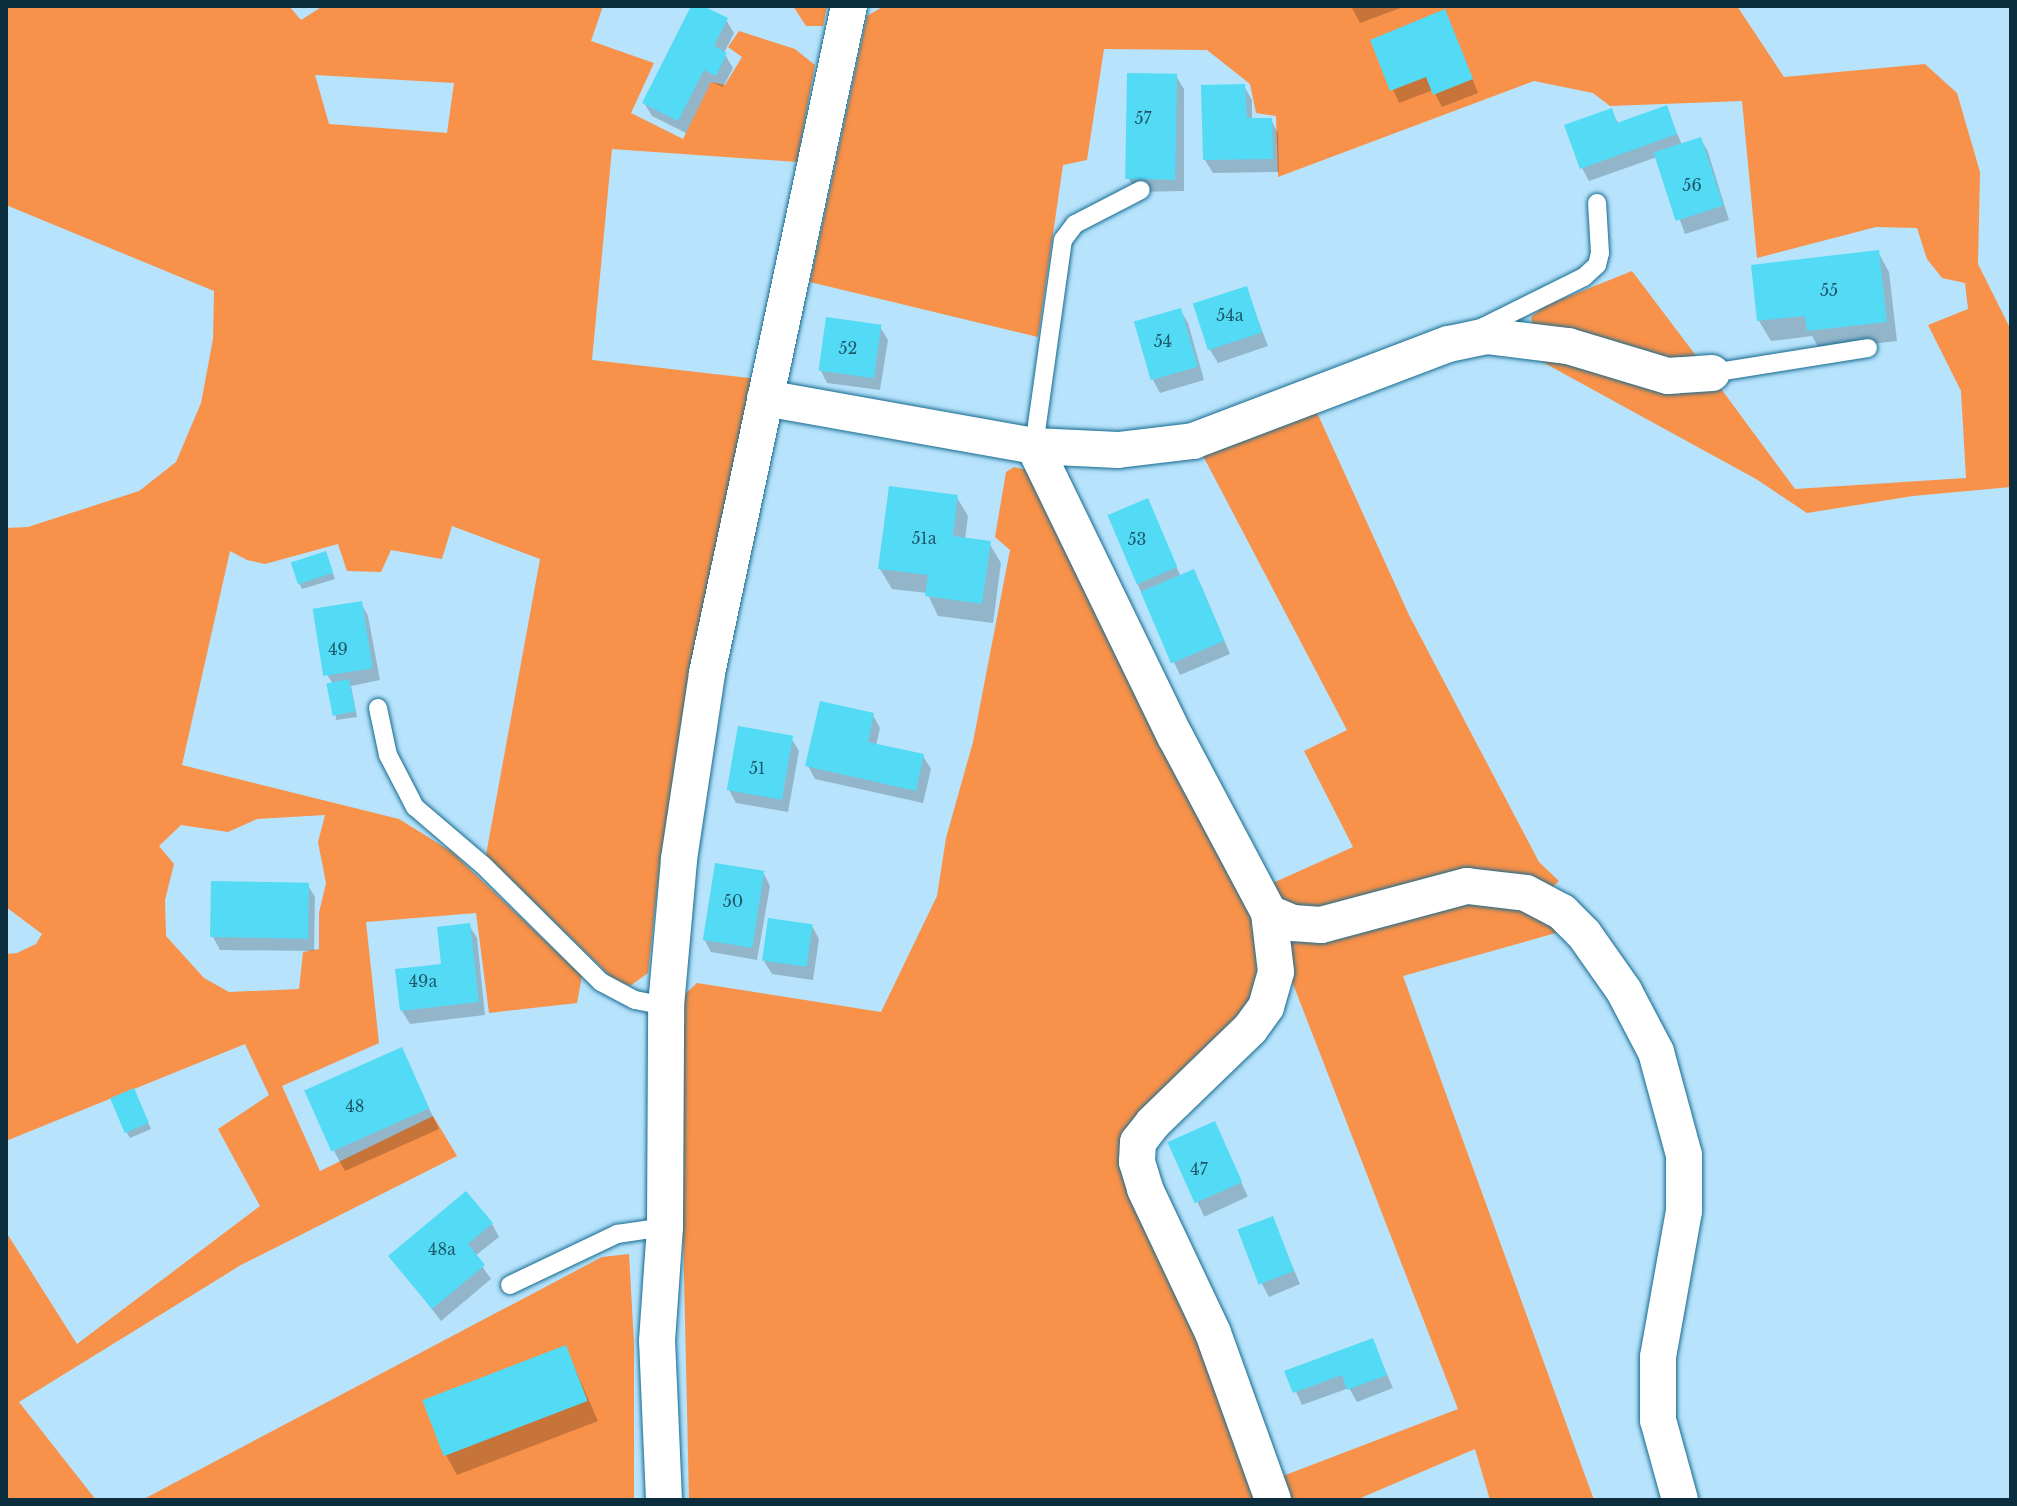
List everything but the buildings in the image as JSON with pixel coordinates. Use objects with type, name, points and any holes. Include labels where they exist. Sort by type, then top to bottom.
[{"type":"street","points":[[664,1500],[657,1341],[665,1227],[666,1006],[679,859],[707,673],[849,6]]},
{"type":"street","points":[[765,398],[1034,446],[1118,450],[1193,441],[1449,344],[1486,336],[1568,346],[1668,376],[1712,373]]},
{"type":"street","points":[[1034,446],[1175,736],[1269,913],[1276,972],[1266,1007],[1240,1040],[1153,1123],[1138,1142],[1137,1162],[1145,1189],[1213,1333],[1273,1500]]},
{"type":"street","points":[[1269,913],[1293,923],[1321,925],[1467,886],[1526,893],[1562,912],[1584,934],[1616,980],[1656,1052],[1684,1155],[1684,1211],[1658,1357],[1658,1420],[1680,1500]]},
{"type":"lane","points":[[1034,446],[1063,240],[1075,224],[1141,190]]},
{"type":"lane","points":[[1449,344],[1597,265],[1600,253],[1597,203]]},
{"type":"lane","points":[[1712,373],[1868,348]]},
{"type":"lane","points":[[378,708],[388,755],[415,807],[483,865],[601,982],[635,1000],[666,1006]]},
{"type":"lane","points":[[510,1285],[617,1234],[665,1227]]},
{"type":"shaded area","points":[[6,6],[289,6],[301,20],[323,6],[603,6],[591,41],[654,63],[631,113],[683,139],[711,82],[725,85],[742,57],[728,47],[739,31],[795,49],[815,65],[797,162],[612,149],[592,360],[758,379],[692,674],[660,863],[648,973],[630,986],[611,977],[486,855],[540,559],[452,526],[442,559],[391,550],[381,572],[347,571],[338,544],[265,564],[247,560],[230,551],[182,765],[399,819],[452,852],[582,976],[577,1003],[489,1013],[476,913],[366,922],[379,1043],[282,1086],[320,1171],[433,1116],[457,1156],[241,1265],[19,1402],[96,1500],[6,1500],[6,1232],[77,1344],[260,1206],[218,1129],[269,1095],[245,1044],[6,1141],[6,954],[17,953],[36,944],[42,934],[6,907],[6,528],[28,527],[139,491],[176,462],[201,403],[213,339],[214,291],[6,205]],"holes":[[[315,75],[454,83],[447,133],[329,124]],[[325,815],[318,842],[326,883],[319,913],[319,949],[303,952],[299,989],[229,992],[204,978],[166,936],[165,900],[174,864],[159,846],[181,825],[228,832],[257,819]]]},
{"type":"shaded area","points":[[793,6],[827,6],[823,26],[806,26]]},
{"type":"shaded area","points":[[884,6],[1737,6],[1784,77],[1925,64],[1957,93],[1980,172],[1978,264],[2011,330],[2011,487],[1913,496],[1807,513],[1756,479],[1537,359],[1502,356],[1496,348],[1719,386],[1795,489],[1966,478],[1961,391],[1928,325],[1968,309],[1965,283],[1942,278],[1927,259],[1917,228],[1876,227],[1757,258],[1742,101],[1610,106],[1593,93],[1534,81],[1278,177],[1276,116],[1256,113],[1250,84],[1207,50],[1104,49],[1087,160],[1063,165],[1038,337],[810,282],[867,16]]},
{"type":"shaded area","points":[[1632,271],[1700,361],[1679,367],[1537,328],[1532,322],[1531,317],[1545,306]]},
{"type":"shaded area","points":[[1314,406],[1409,615],[1539,862],[1559,881],[1547,892],[1304,919],[1266,886],[1353,847],[1304,751],[1347,730],[1201,452]]},
{"type":"shaded area","points":[[1014,467],[1027,470],[1266,939],[1258,999],[1127,1141],[1262,1500],[689,1500],[681,1140],[685,994],[697,983],[881,1012],[937,896],[946,838],[973,742],[1010,550],[995,537],[1006,472]]},
{"type":"shaded area","points":[[1501,894],[1570,929],[1403,976],[1594,1500],[1490,1500],[1475,1449],[1356,1500],[1282,1500],[1275,1479],[1458,1409],[1286,966],[1288,935]]},
{"type":"shaded area","points":[[629,1254],[634,1344],[634,1500],[142,1500],[602,1257]]}]
